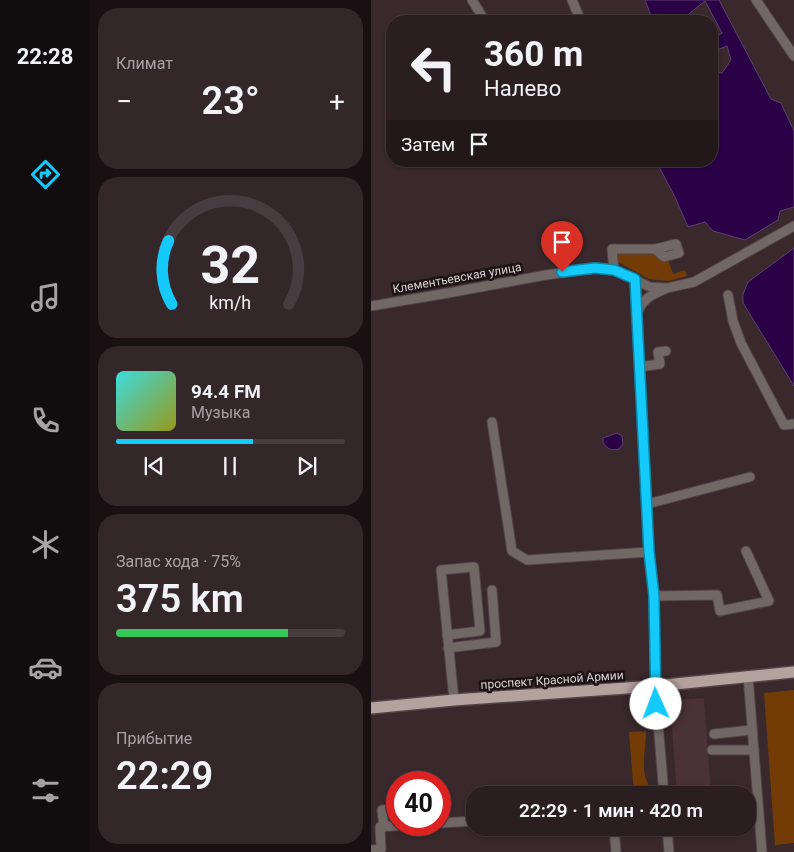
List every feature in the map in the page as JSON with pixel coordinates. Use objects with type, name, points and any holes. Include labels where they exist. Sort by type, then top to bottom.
[{"type":"main road","name":"проспект Красной Армии","points":[[371,708],[454,700],[655,686],[794,672]]},
{"type":"street","points":[[472,0],[481,15]]},
{"type":"street","points":[[572,0],[578,15]]},
{"type":"street","points":[[756,0],[794,56]]},
{"type":"street","points":[[636,318],[641,303],[649,296],[667,288],[694,282],[794,226]]},
{"type":"street","points":[[614,270],[612,249],[655,250]]},
{"type":"street","name":"Клементьевская улица","points":[[371,306],[595,268],[614,270],[650,287],[667,288]]},
{"type":"street","points":[[635,279],[649,552],[654,596],[655,686],[663,786]]},
{"type":"street","points":[[728,295],[733,321],[749,361],[784,425],[794,424]]},
{"type":"street","points":[[639,367],[660,364],[658,352],[666,351]]},
{"type":"street","points":[[492,422],[512,551],[527,560],[649,552]]},
{"type":"street","points":[[647,504],[750,477]]},
{"type":"street","points":[[654,596],[717,596],[720,611],[769,602],[746,551]]},
{"type":"street","points":[[447,635],[480,631],[474,567],[441,570],[448,648],[454,700]]},
{"type":"street","points":[[448,648],[495,642],[492,590]]},
{"type":"street","points":[[748,676],[762,852]]},
{"type":"street","points":[[714,734],[753,730]]},
{"type":"street","points":[[712,750],[754,745]]},
{"type":"street","points":[[371,850],[381,849],[379,827],[384,827],[382,810],[386,809]]},
{"type":"street","points":[[451,822],[466,822]]},
{"type":"street","points":[[615,836],[616,852]]},
{"type":"street","points":[[668,836],[669,852]]},
{"type":"shaded area","points":[[645,0],[719,0],[771,99],[781,103],[794,131],[794,207],[780,211],[778,220],[745,240],[713,231],[705,222],[688,227],[659,167],[718,167],[718,73],[722,73],[731,60],[727,46],[718,50],[718,36],[722,33],[718,25],[718,15],[712,15],[705,1],[688,15],[651,15]]},
{"type":"shaded area","points":[[794,248],[794,386],[743,303],[743,294],[748,282]]},
{"type":"shaded area","points":[[616,251],[654,251],[668,259],[673,274],[685,270],[687,276],[669,281],[649,279],[616,261]]},
{"type":"shaded area","points":[[617,433],[622,436],[623,444],[619,449],[612,450],[604,444],[603,438]]},
{"type":"shaded area","points":[[794,690],[794,843],[775,845],[764,693]]},
{"type":"shaded area","points":[[704,698],[710,786],[676,786],[670,700]]},
{"type":"shaded area","points":[[646,731],[644,770],[649,786],[633,786],[629,732]]},
{"type":"route","points":[[562,272],[595,268],[614,270],[635,279],[649,552],[654,596],[656,704]]}]
